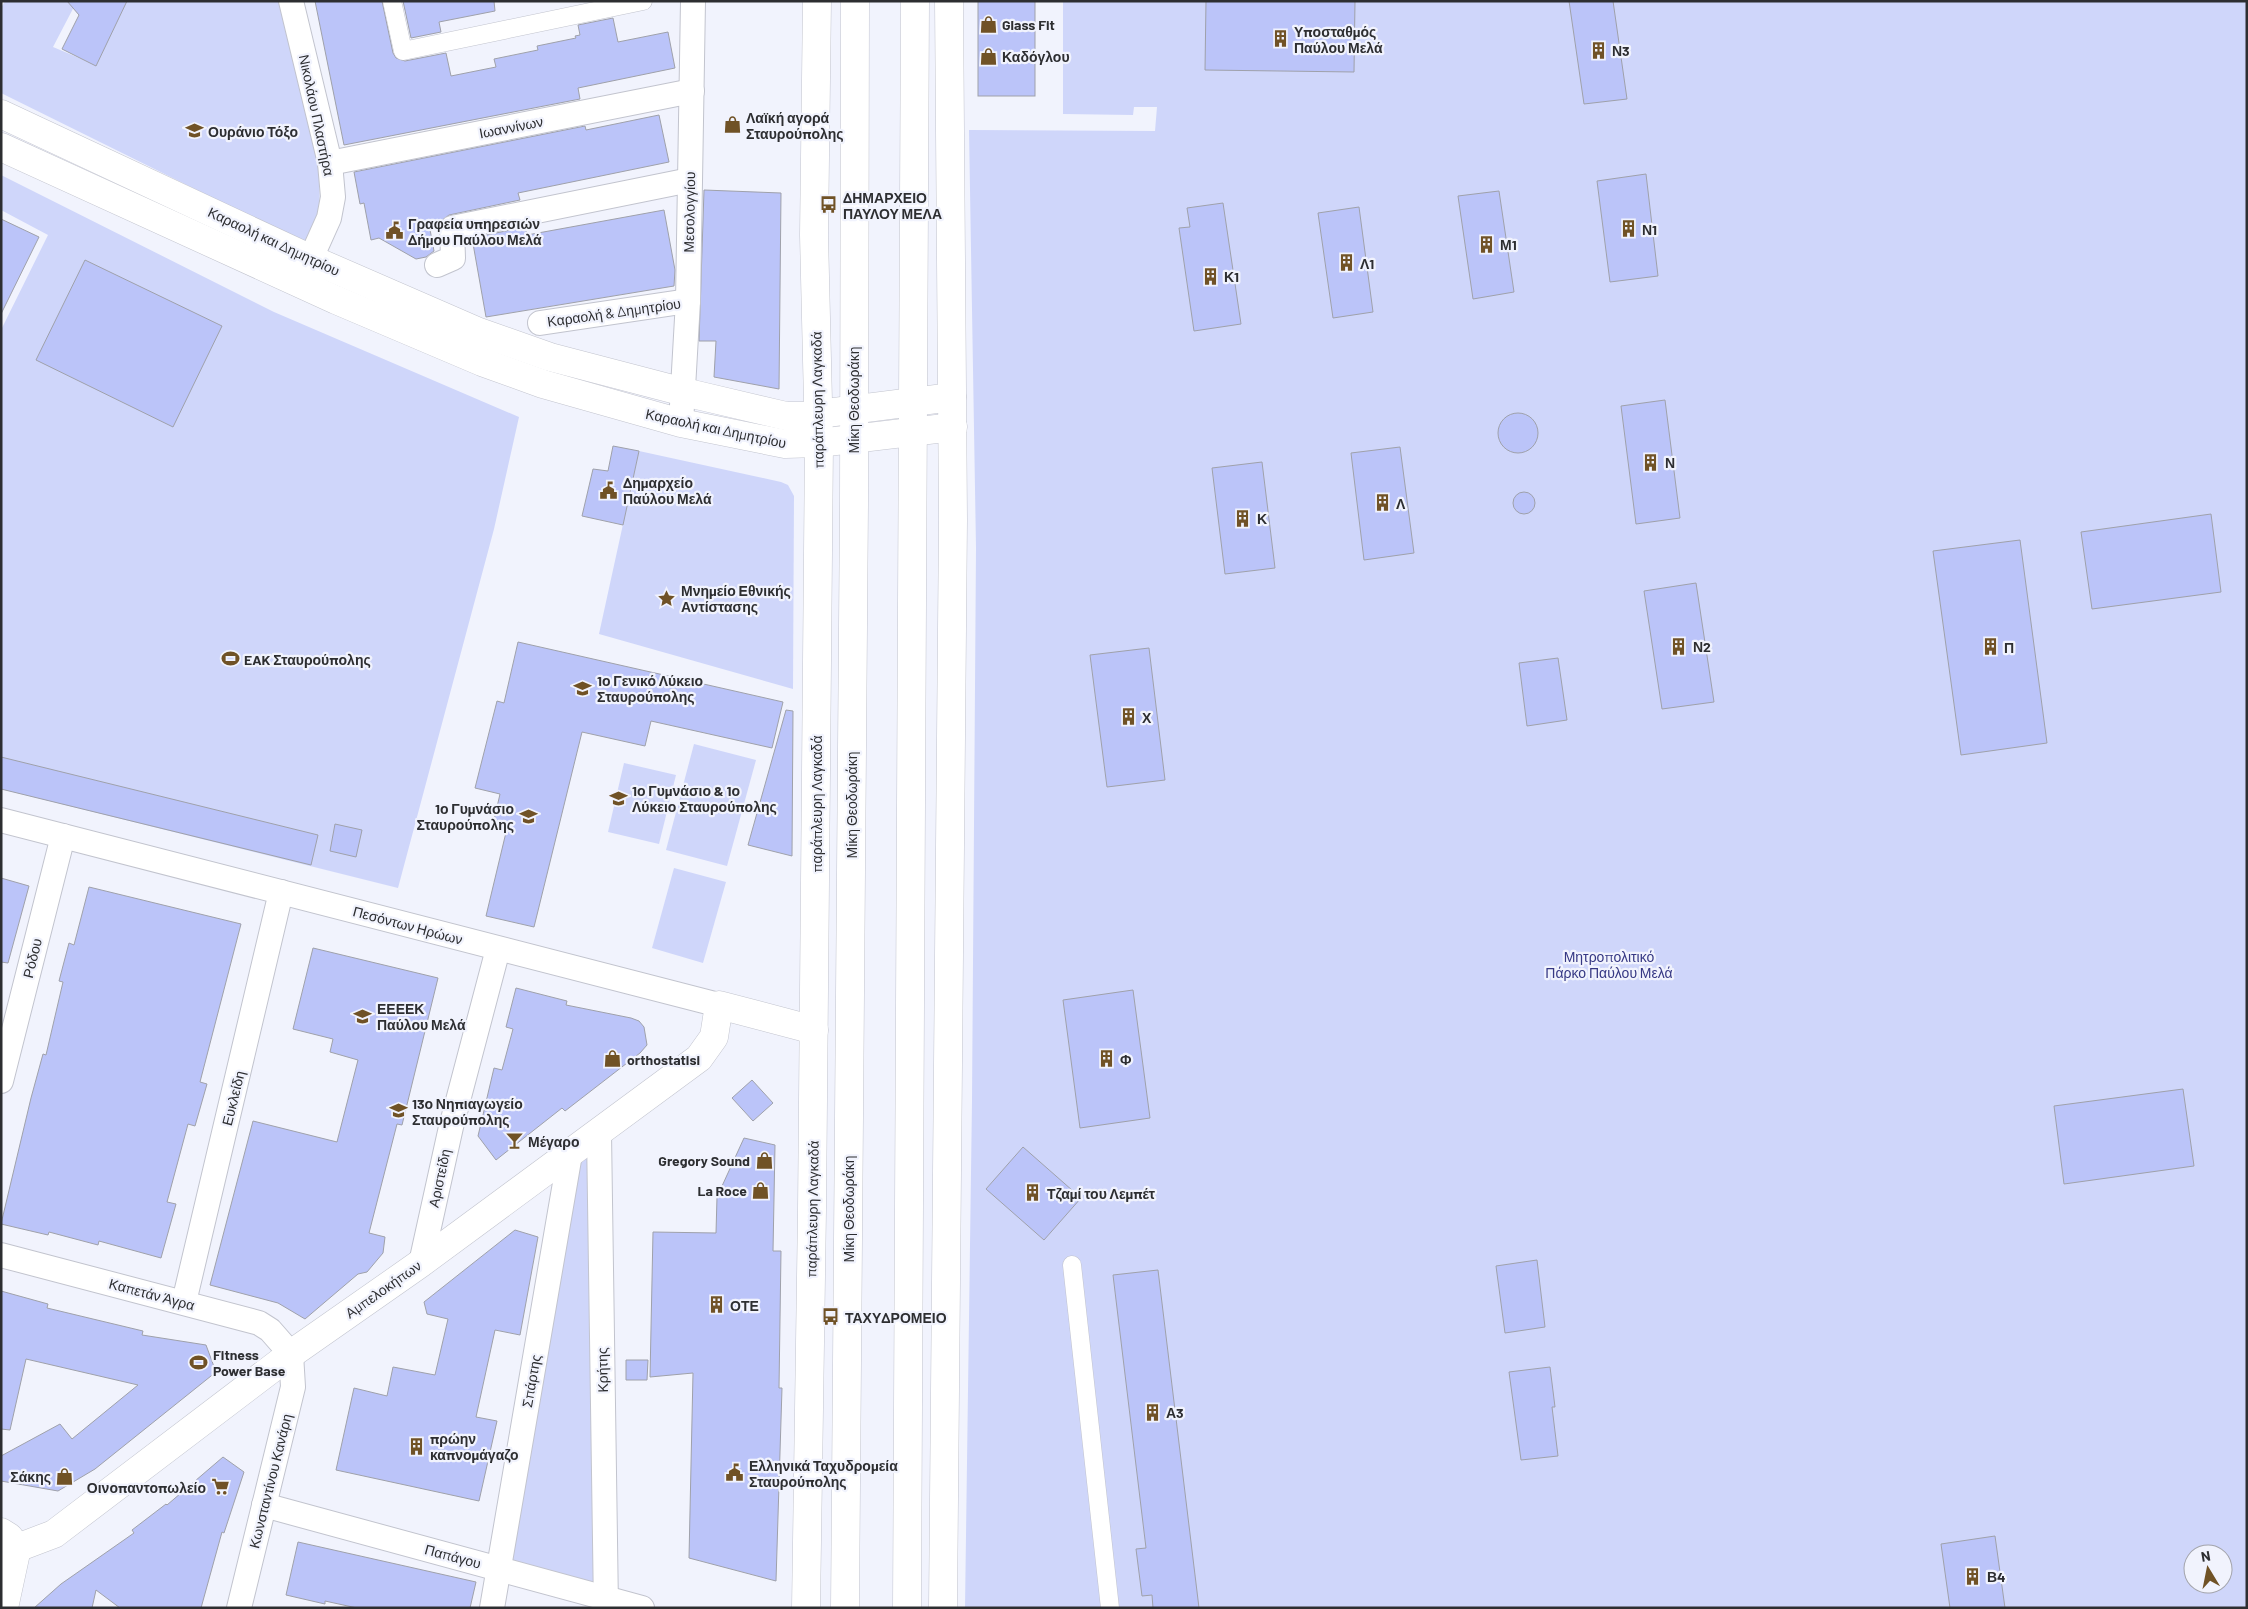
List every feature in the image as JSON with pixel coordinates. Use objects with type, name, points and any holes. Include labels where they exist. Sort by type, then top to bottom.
[{"type":"main road","name":"παράπλευρη Λαγκαδά","points":[[806,1608],[814,1030],[819,444],[814,235],[816,1]]},
{"type":"main road","name":"Μίκη Θεοδωράκη","points":[[845,1608],[855,1]]},
{"type":"main road","points":[[906,1608],[916,1]]},
{"type":"main road","points":[[943,1608],[953,427],[948,1]]},
{"type":"main road","name":"Καραολή και Δημητρίου","points":[[1,114],[311,259],[479,332],[550,357],[786,416],[819,414],[952,397]]},
{"type":"main road","name":"Καραολή και Δημητρίου","points":[[1,147],[299,284],[482,362],[543,384],[681,423],[785,444],[819,444],[953,427]]},
{"type":"main road","name":"Πεσόντων Ηρώων","points":[[719,1005],[814,1030]]},
{"type":"main road","name":"Αμπελοκήπων","points":[[9,1540],[54,1534],[291,1354],[421,1263],[699,1058],[714,1037],[719,1005]]},
{"type":"main road","points":[[908,1323],[945,1324]]},
{"type":"main road","points":[[4,1608],[9,1540]]},
{"type":"street","name":"Νικολάου Πλαστήρα","points":[[292,1],[330,163],[333,197],[329,218],[299,284]]},
{"type":"street","points":[[392,1],[403,51],[643,1]]},
{"type":"street","name":"Μεσολογγίου","points":[[681,423],[688,301],[693,1]]},
{"type":"street","name":"Ιωαννίνων","points":[[330,163],[692,91]]},
{"type":"street","points":[[437,265],[453,258],[452,228],[690,180]]},
{"type":"street","name":"Καραολή & Δημητρίου","points":[[540,323],[688,301]]},
{"type":"street","points":[[543,384],[550,357]]},
{"type":"street","name":"Πεσόντων Ηρώων","points":[[1,820],[719,1005]]},
{"type":"street","name":"Ρόδου","points":[[1,1080],[63,836]]},
{"type":"street","name":"Ευκλείδη","points":[[184,1302],[281,892]]},
{"type":"street","name":"Αριστείδη","points":[[421,1263],[451,1127],[498,949]]},
{"type":"street","name":"Κρήτης","points":[[599,1133],[606,1603]]},
{"type":"street","name":"Σπάρτης","points":[[492,1608],[570,1154]]},
{"type":"street","name":"Καπετάν Άγρα","points":[[1,1255],[259,1323],[270,1330],[291,1354]]},
{"type":"street","points":[[1072,1264],[1110,1608]]},
{"type":"street","name":"Κωνσταντίνου Κανάρη","points":[[239,1608],[293,1387],[291,1354]]},
{"type":"street","name":"Παπάγου","points":[[264,1505],[500,1568],[606,1603],[642,1608]]},
{"type":"green space","name":"Ουράνιο Τόξο","points":[[5,1],[77,1],[53,47],[96,65],[127,1],[281,1],[319,168],[320,216],[308,245],[1,93],[1,8]]},
{"type":"green space","name":"Μητροπολιτικό Πάρκο Παύλου Μελά","points":[[1063,1],[2247,1],[2247,1608],[965,1608],[972,1101],[976,548],[969,130],[1155,131],[1157,107],[1134,107],[1133,115],[1063,114]]},
{"type":"green space","name":"EAK Σταυρούπολης","points":[[1,175],[274,312],[519,417],[494,529],[398,888],[1,789],[1,330],[48,235],[1,210]]},
{"type":"green space","points":[[639,451],[788,485],[794,496],[793,689],[599,634]]},
{"type":"green space","points":[[694,744],[756,760],[727,866],[666,850]]},
{"type":"green space","points":[[624,763],[676,775],[659,844],[608,832]]},
{"type":"green space","points":[[674,868],[726,882],[703,963],[652,948]]},
{"type":"green space","points":[[599,1133],[606,1597],[499,1568],[570,1154]]},
{"type":"building","points":[[67,1],[127,1],[96,66],[62,49],[79,15]]},
{"type":"building","points":[[315,1],[382,1],[393,53],[396,58],[405,61],[446,53],[451,76],[496,67],[494,59],[538,50],[537,46],[576,38],[575,36],[580,35],[578,25],[613,18],[618,42],[668,32],[675,68],[578,88],[580,99],[344,145]]},
{"type":"building","points":[[403,1],[494,1],[495,11],[439,22],[441,32],[411,38]]},
{"type":"building","points":[[978,1],[1035,1],[1035,96],[978,96]]},
{"type":"building","name":"Υποσταθμός Παύλου Μελά","points":[[1206,1],[1355,1],[1354,72],[1205,70]]},
{"type":"building","name":"Ν3","points":[[1569,1],[1613,1],[1627,99],[1584,104]]},
{"type":"building","points":[[659,115],[669,162],[518,193],[520,200],[449,215],[440,222],[429,224],[434,251],[426,257],[416,259],[379,238],[371,240],[364,203],[360,204],[354,172],[585,126],[586,130]]},
{"type":"building","name":"Ν1","points":[[1646,174],[1658,276],[1610,282],[1597,181]]},
{"type":"building","points":[[704,190],[781,193],[779,389],[714,377],[716,341],[699,341]]},
{"type":"building","name":"Μ1","points":[[1499,191],[1514,292],[1473,299],[1458,196]]},
{"type":"building","name":"Κ1","points":[[1223,203],[1241,324],[1194,331],[1179,228],[1190,227],[1187,208]]},
{"type":"building","name":"Λ1","points":[[1359,207],[1373,312],[1333,318],[1318,213]]},
{"type":"building","points":[[664,210],[675,270],[674,286],[486,317],[472,238],[525,227],[527,235]]},
{"type":"building","points":[[1,219],[39,237],[1,314]]},
{"type":"building","points":[[85,260],[222,326],[173,427],[36,360]]},
{"type":"building","name":"Ν","points":[[1665,400],[1680,518],[1636,524],[1621,406]]},
{"type":"building","points":[[1522,413],[1529,416],[1535,422],[1538,433],[1537,441],[1529,450],[1522,453],[1514,453],[1507,450],[1499,441],[1498,429],[1501,422],[1510,414]]},
{"type":"building","name":"Δημαρχείο Παύλου Μελά","points":[[613,446],[639,451],[623,525],[582,516],[593,469],[608,471]]},
{"type":"building","name":"Λ","points":[[1400,447],[1414,553],[1364,560],[1351,453]]},
{"type":"building","name":"Κ","points":[[1262,462],[1275,568],[1225,574],[1212,468]]},
{"type":"building","points":[[1524,492],[1532,495],[1535,503],[1532,511],[1524,514],[1516,511],[1513,503],[1516,495]]},
{"type":"building","points":[[2211,514],[2221,592],[2092,609],[2081,532]]},
{"type":"building","name":"Π","points":[[2020,540],[2047,743],[1961,755],[1933,551]]},
{"type":"building","name":"Ν2","points":[[1696,583],[1714,702],[1662,709],[1644,591]]},
{"type":"building","points":[[518,642],[783,702],[772,748],[651,721],[645,746],[582,732],[534,927],[486,916],[508,824],[494,820],[500,794],[475,788],[497,701],[504,703]]},
{"type":"building","name":"Χ","points":[[1149,648],[1165,780],[1107,787],[1090,655]]},
{"type":"building","points":[[1558,658],[1567,720],[1527,726],[1519,663]]},
{"type":"building","points":[[786,710],[793,711],[792,856],[748,845]]},
{"type":"building","points":[[1,757],[318,835],[311,865],[1,789]]},
{"type":"building","points":[[335,824],[362,830],[356,857],[330,851]]},
{"type":"building","points":[[1,878],[29,886],[8,963],[1,962]]},
{"type":"building","points":[[89,887],[241,924],[200,1082],[207,1084],[195,1126],[188,1124],[167,1202],[176,1204],[161,1258],[99,1241],[98,1245],[49,1232],[48,1235],[1,1224],[31,1098],[43,1054],[46,1055],[63,982],[59,981],[69,943],[74,945]]},
{"type":"building","points":[[313,948],[438,978],[402,1125],[397,1124],[369,1233],[385,1237],[383,1253],[367,1272],[358,1274],[305,1319],[278,1303],[210,1285],[253,1121],[337,1142],[358,1060],[330,1052],[333,1039],[293,1029]]},
{"type":"building","points":[[516,988],[567,1001],[566,1005],[639,1021],[644,1027],[647,1045],[640,1053],[565,1111],[562,1108],[496,1160],[478,1136],[494,1068],[502,1070],[513,1029],[506,1027]]},
{"type":"building","name":"Φ","points":[[1133,990],[1150,1118],[1080,1128],[1063,1000]]},
{"type":"building","points":[[752,1080],[773,1103],[753,1121],[732,1098]]},
{"type":"building","points":[[2183,1089],[2194,1166],[2064,1184],[2054,1106]]},
{"type":"building","points":[[744,1138],[775,1145],[773,1251],[781,1251],[779,1388],[782,1388],[776,1581],[689,1558],[693,1373],[650,1377],[653,1232],[716,1233],[717,1197]]},
{"type":"building","name":"Τζαμί του Λεμπέτ","points":[[1023,1147],[1081,1198],[1044,1240],[986,1189]]},
{"type":"building","points":[[515,1230],[538,1237],[520,1335],[495,1330],[476,1417],[497,1421],[479,1501],[336,1470],[354,1388],[387,1396],[393,1367],[435,1375],[448,1319],[427,1314],[424,1302]]},
{"type":"building","points":[[1537,1260],[1545,1327],[1505,1333],[1496,1266]]},
{"type":"building","name":"Α3","points":[[1158,1270],[1199,1608],[1153,1608],[1152,1595],[1142,1596],[1136,1549],[1146,1548],[1113,1275]]},
{"type":"building","points":[[1,1291],[48,1304],[47,1308],[143,1331],[142,1335],[206,1345],[216,1372],[95,1469],[58,1491],[1,1481],[1,1456],[60,1424],[72,1439],[138,1385],[26,1359],[10,1430],[1,1429]]},
{"type":"building","points":[[626,1360],[648,1360],[647,1380],[626,1380]]},
{"type":"building","points":[[1550,1367],[1555,1407],[1552,1407],[1558,1456],[1521,1460],[1509,1372]]},
{"type":"building","points":[[223,1457],[244,1472],[224,1533],[222,1532],[201,1608],[120,1608],[96,1590],[92,1608],[34,1608],[61,1584],[134,1533],[132,1530],[167,1505]]},
{"type":"building","name":"Β4","points":[[1995,1536],[2005,1608],[1950,1608],[1941,1544]]},
{"type":"building","points":[[298,1542],[476,1582],[470,1608],[357,1608],[325,1601],[325,1604],[286,1595]]},
{"type":"place","name":"Glass Fit","points":[[988,24]]},
{"type":"place","name":"Υποσταθμός Παύλου Μελά","points":[[1280,39]]},
{"type":"place","name":"Ν3","points":[[1598,50]]},
{"type":"place","name":"Καδόγλου","points":[[988,56]]},
{"type":"place","name":"Λαϊκή αγορά Σταυρούπολης","points":[[732,125]]},
{"type":"place","name":"Ουράνιο Τόξο","points":[[194,131]]},
{"type":"place","name":"ΔΗΜΑΡΧΕΙΟ ΠΑΥΛΟΥ ΜΕΛΑ","points":[[829,205]]},
{"type":"place","name":"Ν1","points":[[1628,229]]},
{"type":"place","name":"Γραφεία υπηρεσιών Δήμου Παύλου Μελά","points":[[394,231]]},
{"type":"place","name":"Μ1","points":[[1486,244]]},
{"type":"place","name":"Λ1","points":[[1346,263]]},
{"type":"place","name":"Κ1","points":[[1210,276]]},
{"type":"place","name":"Ν","points":[[1651,462]]},
{"type":"place","name":"Δημαρχείο Παύλου Μελά","points":[[609,490]]},
{"type":"place","name":"Λ","points":[[1382,503]]},
{"type":"place","name":"Κ","points":[[1243,518]]},
{"type":"place","name":"Μνημείο Εθνικής Αντίστασης","points":[[667,598]]},
{"type":"place","name":"Ν2","points":[[1679,646]]},
{"type":"place","name":"Π","points":[[1990,647]]},
{"type":"place","name":"EAK Σταυρούπολης","points":[[230,659]]},
{"type":"place","name":"1ο Γενικό Λύκειο Σταυρούπολης","points":[[583,688]]},
{"type":"place","name":"Χ","points":[[1128,717]]},
{"type":"place","name":"1ο Γυμνάσιο & 1ο Λύκειο Σταυρούπολης","points":[[618,798]]},
{"type":"place","name":"1ο Γυμνάσιο Σταυρούπολης","points":[[528,816]]},
{"type":"place","name":"ΕΕΕΕΚ Παύλου Μελά","points":[[363,1016]]},
{"type":"place","name":"orthostatisi","points":[[613,1059]]},
{"type":"place","name":"Φ","points":[[1106,1059]]},
{"type":"place","name":"13ο Νηπιαγωγείο Σταυρούπολης","points":[[398,1111]]},
{"type":"place","name":"Μέγαρο","points":[[514,1141]]},
{"type":"place","name":"Gregory Sound","points":[[764,1160]]},
{"type":"place","name":"La Roce","points":[[761,1190]]},
{"type":"place","name":"Τζαμί του Λεμπέτ","points":[[1033,1193]]},
{"type":"place","name":"ΟΤΕ","points":[[716,1305]]},
{"type":"place","name":"ΤΑΧΥΔΡΟΜΕΙΟ","points":[[831,1317]]},
{"type":"place","name":"Fitness Power Base","points":[[199,1362]]},
{"type":"place","name":"Α3","points":[[1152,1412]]},
{"type":"place","name":"πρώην καπνομάγαζο","points":[[416,1446]]},
{"type":"place","name":"Ελληνικά Ταχυδρομεία Σταυρούπολης","points":[[735,1473]]},
{"type":"place","name":"Σάκης","points":[[65,1476]]},
{"type":"place","name":"Οινοπαντοπωλείο","points":[[220,1487]]},
{"type":"place","name":"Β4","points":[[1973,1576]]}]
